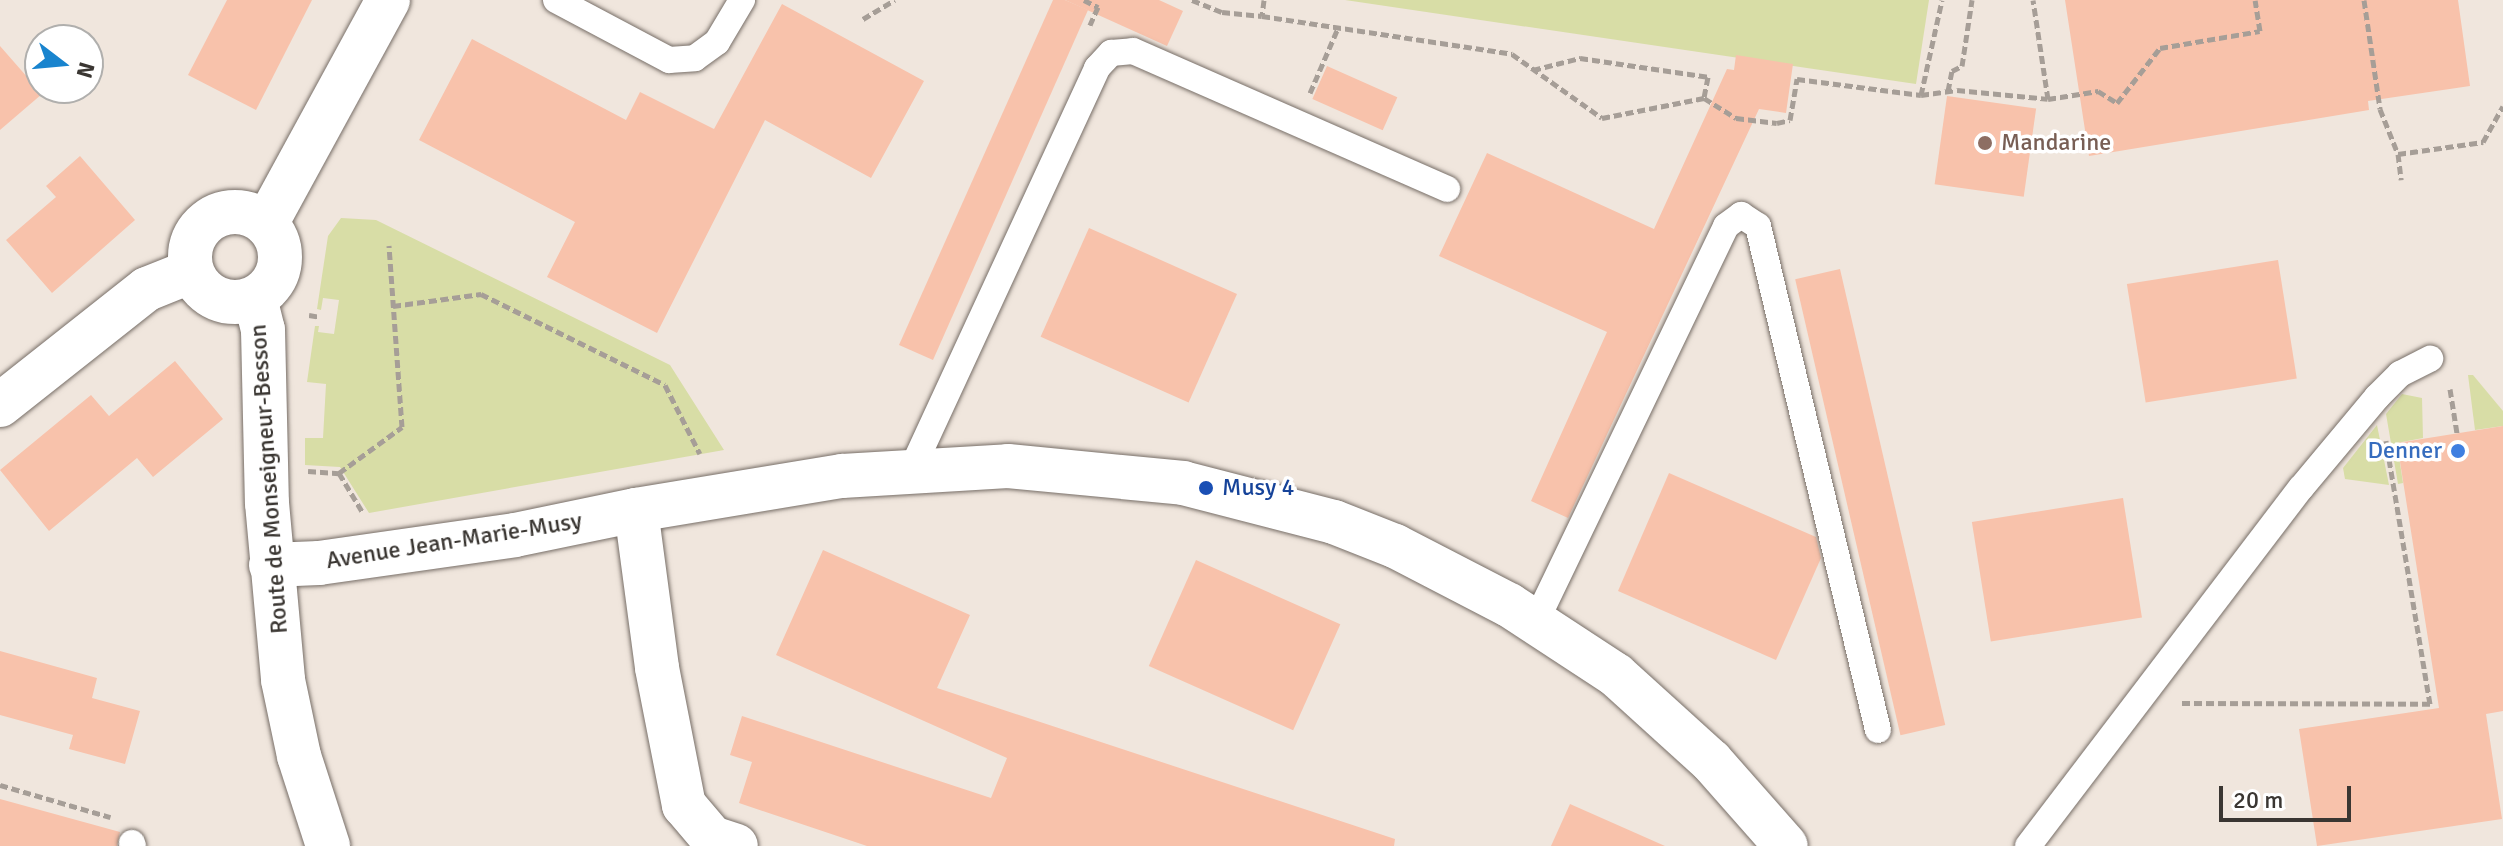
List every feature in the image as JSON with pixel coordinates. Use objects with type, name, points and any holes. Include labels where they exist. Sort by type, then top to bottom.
[{"type":"street","points":[[266,224],[388,0]]},
{"type":"street","points":[[240,212],[266,224],[275,236],[280,264],[267,290],[243,302],[217,299],[206,292],[192,271],[193,242],[211,219],[225,213],[240,212]]},
{"type":"street","points":[[0,405],[147,289],[192,271]]},
{"type":"street","name":"Route de Monseigneur-Besson","points":[[255,298],[263,330],[271,565],[283,680],[299,756],[328,846]]},
{"type":"street","name":"Avenue Jean-Marie-Musy","points":[[271,565],[319,563],[515,535],[636,510],[842,476],[1008,466],[1093,471],[1183,483],[1259,500],[1334,522],[1395,546],[1536,621],[1616,675],[1711,761],[1786,846]]},
{"type":"street","points":[[636,510],[657,668],[684,805],[712,838],[736,846]]},
{"type":"lane","points":[[556,0],[669,60],[695,58],[717,42],[742,0]]},
{"type":"lane","points":[[911,471],[1097,68],[1111,53],[1133,51],[1447,189]]},
{"type":"lane","points":[[1536,621],[1726,226],[1741,215],[1758,226],[1878,730]]},
{"type":"lane","points":[[2028,846],[2301,488],[2377,397],[2400,374],[2439,367]]},
{"type":"path","points":[[863,19],[895,0]]},
{"type":"path","points":[[1192,0],[1222,12],[1512,54],[1602,118],[1704,98],[1736,118],[1777,123],[1790,120],[1797,79],[1921,95],[1948,91],[2048,99],[2098,91],[2117,103],[2160,48],[2260,31],[2255,0]]},
{"type":"path","points":[[1262,16],[1264,0]]},
{"type":"path","points":[[1921,95],[1942,0]]},
{"type":"path","points":[[1948,91],[1952,71],[1962,66],[1972,0]]},
{"type":"path","points":[[2033,0],[2048,99]]},
{"type":"path","points":[[2364,0],[2380,109],[2398,154],[2401,180]]},
{"type":"path","points":[[1297,123],[1338,28]]},
{"type":"path","points":[[1533,70],[1580,58],[1708,77],[1704,98]]},
{"type":"path","points":[[2398,154],[2483,142],[2503,106]]},
{"type":"path","points":[[295,470],[339,473],[402,427],[389,245]]},
{"type":"path","points":[[393,306],[481,294],[665,385],[704,462]]},
{"type":"path","points":[[309,315],[320,317]]},
{"type":"path","points":[[2439,367],[2457,433]]},
{"type":"path","points":[[2137,703],[2430,704],[2383,426]]},
{"type":"path","points":[[339,473],[370,524]]},
{"type":"path","points":[[0,785],[122,821],[132,844]]},
{"type":"green space","points":[[1345,0],[1929,0],[1916,84]]},
{"type":"green space","points":[[341,218],[376,220],[670,365],[724,450],[369,513],[340,467],[305,465],[305,438],[323,438],[326,384],[307,382],[315,326],[319,326],[318,332],[334,334],[339,300],[323,298],[321,310],[317,309],[328,236]]},
{"type":"green space","points":[[2468,375],[2473,375],[2503,411],[2503,426],[2475,430]]},
{"type":"green space","points":[[2402,394],[2422,398],[2423,438],[2397,443],[2403,483],[2398,484],[2386,414]]},
{"type":"green space","points":[[2377,425],[2389,485],[2345,479],[2343,468]]},
{"type":"building","points":[[227,0],[312,0],[256,110],[188,75]]},
{"type":"building","points":[[1053,0],[1065,0],[1088,10],[933,360],[899,345]]},
{"type":"building","points":[[1065,0],[1159,0],[1183,11],[1167,46]]},
{"type":"building","points":[[2065,0],[2458,0],[2470,86],[2368,101],[2369,110],[2089,156]]},
{"type":"building","points":[[782,4],[924,81],[871,178],[765,120],[657,333],[547,277],[575,222],[419,140],[472,39],[626,120],[640,92],[714,129]]},
{"type":"building","points":[[0,46],[24,73],[24,104],[30,104],[0,130]]},
{"type":"building","points":[[1736,55],[1793,64],[1786,113],[1759,109],[1568,518],[1531,501],[1607,332],[1439,256],[1487,153],[1654,229],[1727,69],[1734,70]]},
{"type":"building","points":[[1327,66],[1397,97],[1383,130],[1312,99]]},
{"type":"building","points":[[1947,96],[2036,109],[2024,197],[1935,184]]},
{"type":"building","points":[[80,156],[135,220],[52,293],[6,240],[56,197],[46,186]]},
{"type":"building","points":[[1089,228],[1237,294],[1189,403],[1041,337]]},
{"type":"building","points":[[2278,260],[2297,379],[2146,402],[2127,284]]},
{"type":"building","points":[[1840,269],[1945,725],[1900,735],[1795,279]]},
{"type":"building","points":[[175,361],[223,419],[153,477],[137,458],[49,531],[0,470],[91,395],[109,416]]},
{"type":"building","points":[[2503,426],[2503,711],[2486,714],[2502,819],[2317,846],[2299,729],[2439,708],[2397,443]]},
{"type":"building","points":[[1669,473],[1816,537],[1821,558],[1776,660],[1618,591]]},
{"type":"building","points":[[2123,498],[2142,618],[1991,641],[1972,522]]},
{"type":"building","points":[[823,550],[970,615],[937,688],[1395,839],[1394,846],[867,846],[739,803],[752,762],[730,755],[742,716],[991,798],[1007,758],[776,655]]},
{"type":"building","points":[[1196,560],[1340,624],[1293,730],[1149,666]]},
{"type":"building","points":[[0,651],[97,678],[92,698],[140,711],[125,764],[69,749],[73,735],[0,715]]},
{"type":"building","points":[[0,799],[120,832],[117,846],[0,846]]},
{"type":"building","points":[[1570,804],[1665,846],[1551,846]]},
{"type":"place","name":"Mandarine","points":[[1985,143]]},
{"type":"place","name":"Denner","points":[[2458,451]]},
{"type":"place","name":"Musy 4","points":[[1206,488]]}]
